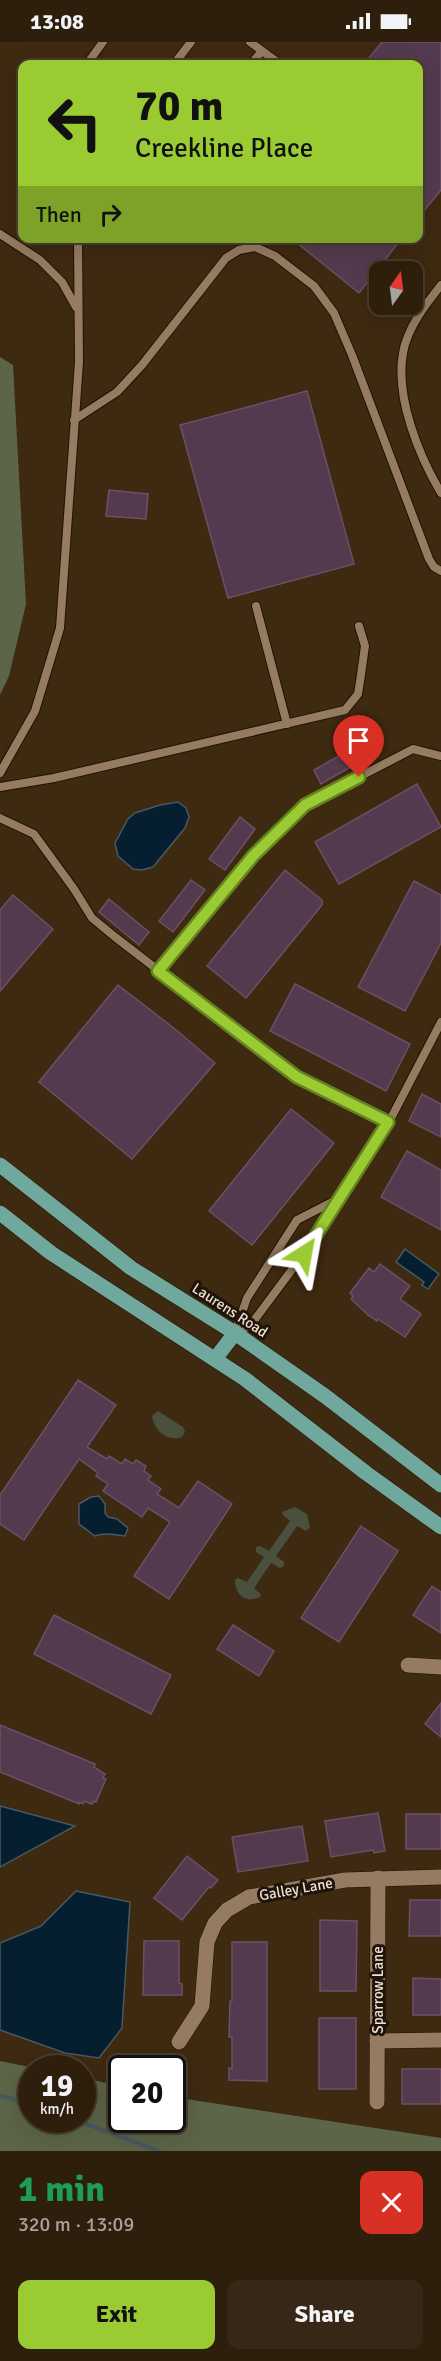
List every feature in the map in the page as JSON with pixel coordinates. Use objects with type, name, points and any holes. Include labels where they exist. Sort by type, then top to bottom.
[{"type":"main road","name":"Laurens Road","points":[[0,1165],[131,1268],[235,1333],[325,1396],[441,1485]]},
{"type":"main road","points":[[0,1213],[51,1253],[215,1359],[441,1527]]},
{"type":"main road","points":[[215,1359],[235,1333]]},
{"type":"street","points":[[408,1665],[441,1667]]},
{"type":"street","name":"Galley Lane","points":[[179,2042],[202,2006],[207,1942],[215,1923],[227,1910],[249,1897],[345,1880],[441,1876]]},
{"type":"street","name":"Sparrow Lane","points":[[377,2102],[378,1878]]},
{"type":"street","points":[[377,2041],[441,2040]]},
{"type":"lane","points":[[90,60],[103,42]]},
{"type":"lane","points":[[177,60],[191,42]]},
{"type":"lane","points":[[250,42],[274,60]]},
{"type":"lane","points":[[254,60],[262,51]]},
{"type":"lane","points":[[0,234],[40,260],[62,282],[78,310]]},
{"type":"lane","points":[[0,773],[35,711],[60,628],[79,362],[78,243]]},
{"type":"lane","points":[[75,420],[123,386],[226,258],[239,250],[255,248],[275,256],[314,286],[334,313],[429,559],[434,567],[441,571]]},
{"type":"lane","points":[[441,285],[427,303],[409,335],[403,353],[402,379],[410,421],[425,465],[441,493]]},
{"type":"lane","points":[[256,606],[287,724]]},
{"type":"lane","points":[[0,787],[54,778],[345,710],[357,694],[365,646],[359,626]]},
{"type":"lane","points":[[158,971],[253,856],[305,805],[413,749],[441,756]]},
{"type":"lane","points":[[0,819],[34,834],[92,918],[158,971],[297,1077],[388,1122]]},
{"type":"lane","points":[[235,1333],[250,1326],[317,1236],[388,1122],[441,1022]]},
{"type":"lane","points":[[235,1333],[247,1298],[297,1220],[339,1199]]},
{"type":"green space","points":[[0,357],[13,365],[26,604],[9,676],[0,695]]},
{"type":"green space","points":[[158,1411],[183,1427],[185,1432],[182,1437],[167,1437],[159,1431],[152,1416]]},
{"type":"green space","points":[[295,1507],[307,1514],[310,1528],[306,1531],[297,1526],[276,1556],[284,1562],[284,1566],[280,1568],[271,1563],[254,1588],[261,1594],[260,1597],[246,1599],[242,1597],[237,1590],[235,1580],[238,1578],[247,1582],[264,1557],[256,1552],[256,1547],[260,1546],[269,1551],[290,1521],[282,1512]]},
{"type":"green space","points":[[0,2061],[18,2065],[18,2133],[96,2133],[96,2081],[108,2083],[108,2133],[186,2133],[186,2099],[441,2138],[441,2151],[0,2151]]},
{"type":"water","points":[[178,802],[186,808],[189,817],[185,828],[153,867],[142,870],[133,869],[118,856],[115,843],[128,819],[135,813]]},
{"type":"water","points":[[405,1249],[439,1274],[428,1289],[422,1285],[424,1282],[396,1262]]},
{"type":"water","points":[[99,1496],[105,1504],[105,1513],[108,1517],[117,1519],[128,1528],[125,1536],[106,1534],[95,1536],[79,1524],[79,1504],[91,1497]]},
{"type":"water","points":[[0,1806],[75,1826],[0,1867]]},
{"type":"water","points":[[76,1891],[130,1902],[122,2028],[99,2058],[96,2058],[96,2055],[65,2053],[0,2030],[0,1943],[41,1926]]},
{"type":"building","points":[[382,42],[441,42],[441,190],[423,212],[423,60],[367,60]]},
{"type":"building","points":[[297,243],[398,243],[384,261],[369,261],[369,280],[359,293]]},
{"type":"building","points":[[307,391],[354,564],[228,598],[180,425]]},
{"type":"building","points":[[109,490],[148,494],[146,519],[106,516]]},
{"type":"building","points":[[358,745],[366,758],[321,784],[314,770]]},
{"type":"building","points":[[417,784],[441,827],[339,884],[315,842]]},
{"type":"building","points":[[240,817],[255,829],[225,870],[209,859]]},
{"type":"building","points":[[285,870],[322,900],[322,905],[246,998],[207,966]]},
{"type":"building","points":[[191,880],[205,890],[173,932],[159,921]]},
{"type":"building","points":[[414,881],[441,895],[441,943],[405,1011],[358,987]]},
{"type":"building","points":[[13,895],[53,929],[0,991],[0,910]]},
{"type":"building","points":[[109,899],[149,932],[139,945],[99,912]]},
{"type":"building","points":[[295,984],[410,1044],[386,1091],[270,1031]]},
{"type":"building","points":[[118,985],[215,1063],[132,1159],[39,1082]]},
{"type":"building","points":[[422,1094],[441,1104],[441,1137],[409,1121]]},
{"type":"building","points":[[291,1109],[334,1143],[252,1245],[209,1211]]},
{"type":"building","points":[[407,1151],[441,1170],[441,1230],[381,1197]]},
{"type":"building","points":[[380,1264],[410,1286],[400,1299],[421,1314],[405,1337],[368,1315],[351,1299],[353,1296],[350,1293],[369,1268],[374,1272]]},
{"type":"building","points":[[78,1380],[116,1405],[87,1447],[107,1459],[109,1456],[122,1464],[125,1459],[133,1464],[136,1460],[146,1466],[144,1471],[151,1476],[148,1480],[161,1489],[157,1494],[179,1508],[198,1481],[232,1504],[169,1599],[134,1576],[170,1522],[148,1508],[142,1517],[103,1491],[108,1484],[96,1476],[98,1473],[79,1459],[24,1540],[0,1524],[0,1495]]},
{"type":"building","points":[[361,1526],[398,1551],[339,1642],[301,1618]]},
{"type":"building","points":[[432,1586],[441,1592],[441,1633],[413,1615]]},
{"type":"building","points":[[54,1615],[171,1675],[151,1714],[34,1654]]},
{"type":"building","points":[[233,1625],[274,1651],[259,1676],[217,1649]]},
{"type":"building","points":[[441,1703],[441,1737],[425,1724]]},
{"type":"building","points":[[0,1725],[95,1764],[94,1767],[105,1774],[103,1778],[106,1779],[96,1802],[92,1804],[84,1801],[83,1804],[79,1802],[79,1804],[0,1772]]},
{"type":"building","points":[[378,1813],[385,1851],[374,1853],[373,1850],[331,1857],[325,1821]]},
{"type":"building","points":[[406,1814],[441,1814],[441,1849],[406,1849]]},
{"type":"building","points":[[302,1826],[308,1861],[238,1872],[232,1837]]},
{"type":"building","points":[[187,1856],[218,1880],[211,1888],[209,1887],[182,1920],[154,1898]]},
{"type":"building","points":[[410,1900],[441,1900],[441,1936],[409,1936]]},
{"type":"building","points":[[320,1920],[357,1921],[356,1991],[320,1991]]},
{"type":"building","points":[[144,1941],[179,1941],[179,1983],[182,1984],[182,1995],[143,1995]]},
{"type":"building","points":[[232,1942],[267,1942],[267,2081],[229,2080],[229,2068],[232,2069],[232,2037],[229,2037],[230,2001],[232,2001]]},
{"type":"building","points":[[413,1978],[441,1979],[441,2015],[413,2015]]},
{"type":"building","points":[[319,2018],[356,2018],[356,2089],[319,2089]]},
{"type":"building","points":[[402,2069],[441,2069],[441,2104],[402,2104]]},
{"type":"waterway","points":[[0,2096],[18,2100]]},
{"type":"waterway","points":[[96,2127],[159,2151]]},
{"type":"route","points":[[304,1254],[388,1122],[297,1077],[158,971],[253,856],[305,805],[359,777]]}]
